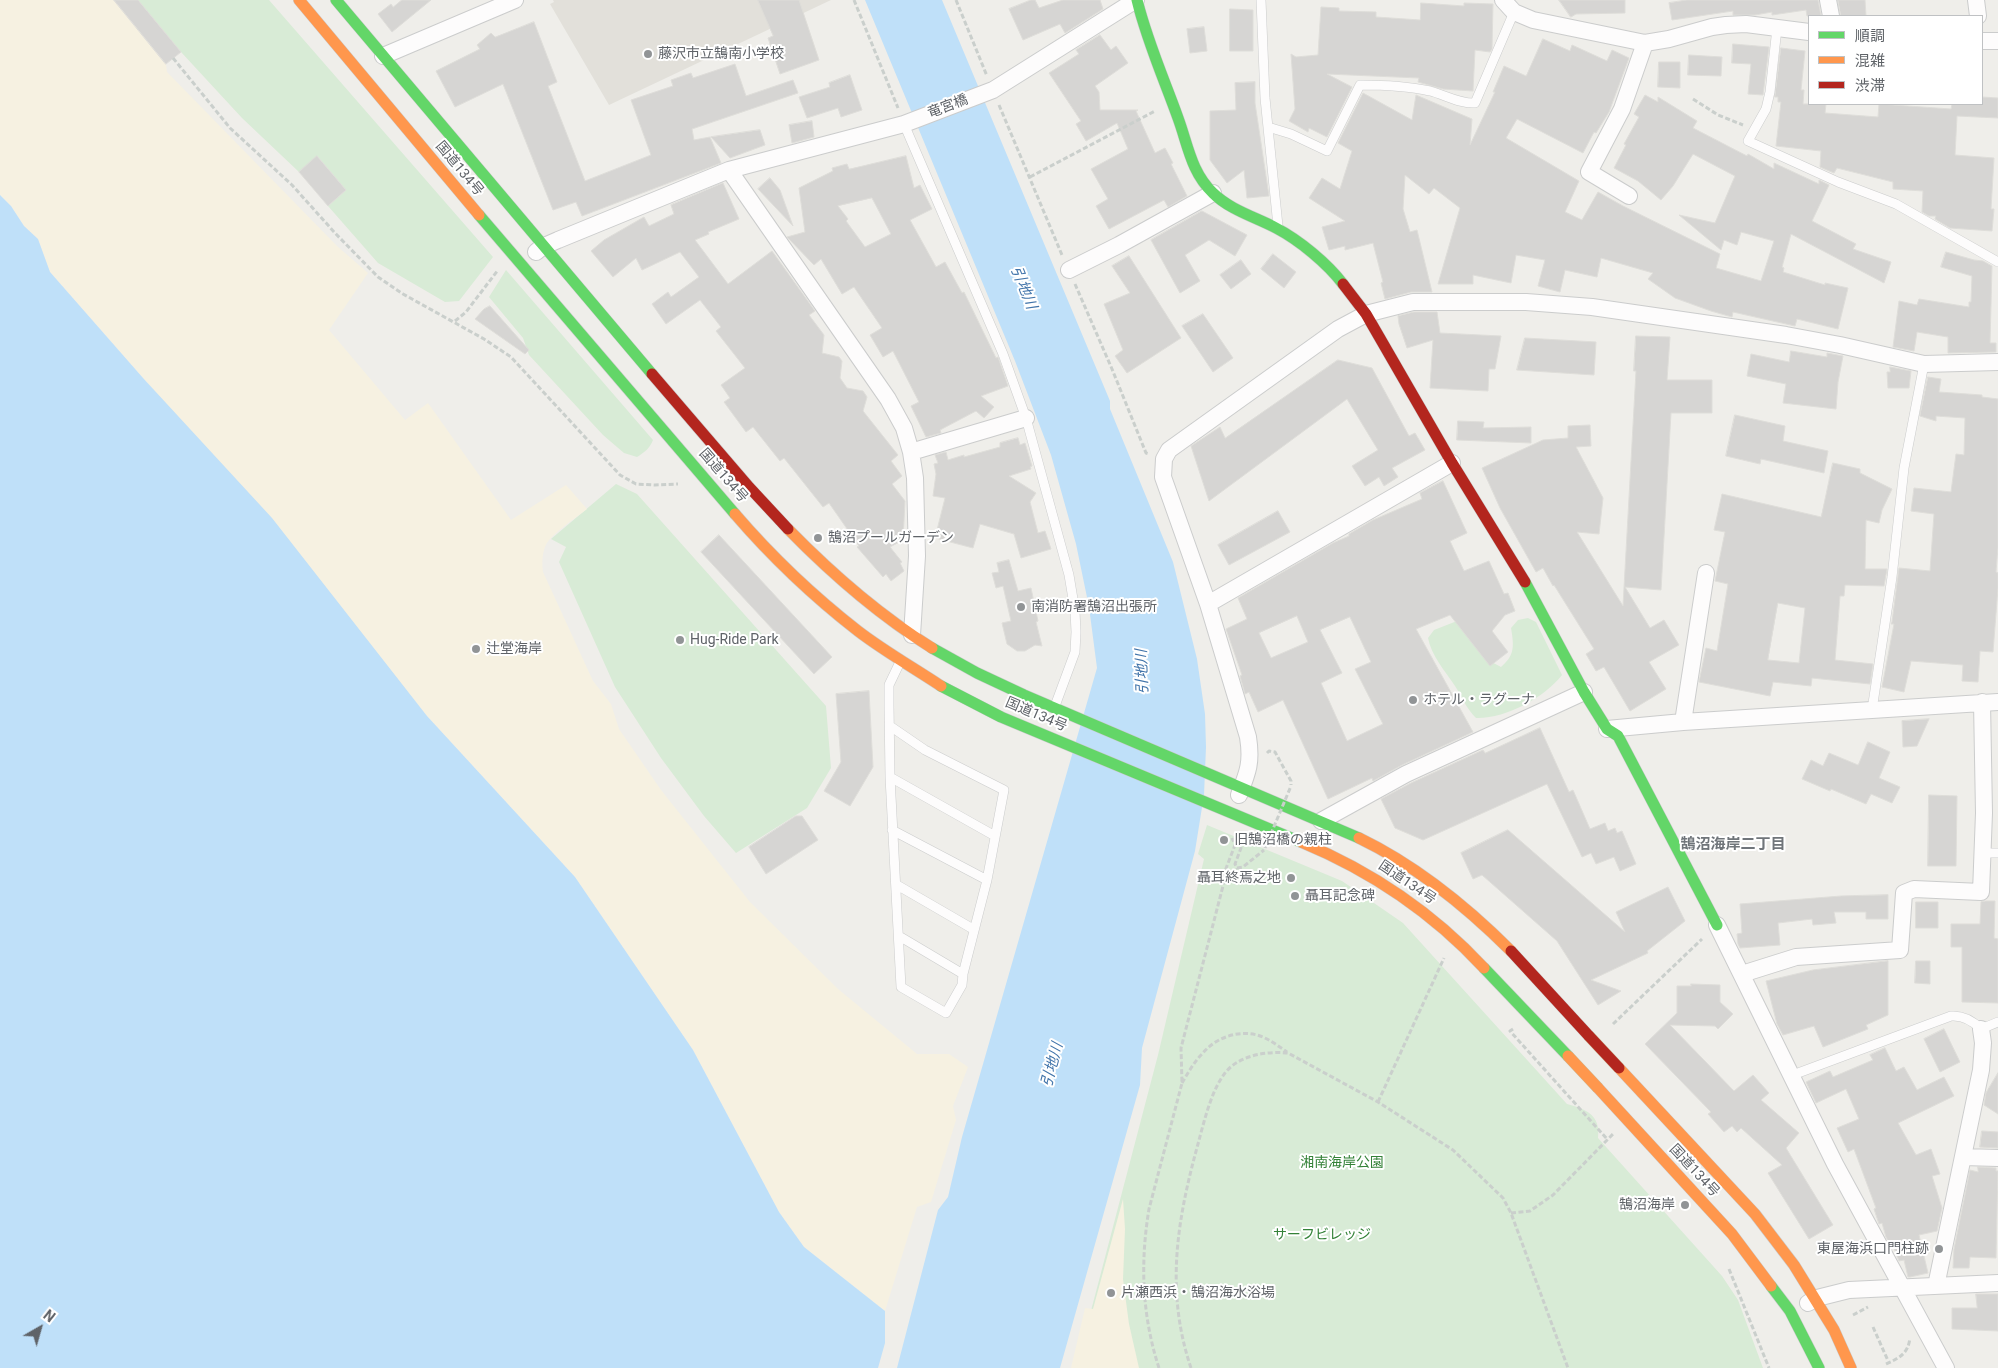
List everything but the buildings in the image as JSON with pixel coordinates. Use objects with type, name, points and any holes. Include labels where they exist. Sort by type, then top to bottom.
[{"type":"main road","name":"国道134号","points":[[299,0],[516,260],[764,546],[809,590],[852,626],[942,687],[1001,717],[1325,853],[1373,877],[1403,896],[1462,944],[1732,1234],[1790,1311],[1819,1368]]},
{"type":"main road","name":"国道134号","points":[[336,0],[542,247],[785,527],[829,571],[873,608],[912,636],[956,663],[1079,719],[1321,821],[1386,852],[1448,894],[1487,928],[1534,975],[1754,1214],[1817,1298],[1851,1368]]},
{"type":"main road","points":[[1136,0],[1192,163],[1213,193],[1231,206],[1278,229],[1334,272],[1366,314],[1452,463],[1537,602],[1584,692],[1607,729],[1618,736],[1717,925]]},
{"type":"street","points":[[382,56],[515,0]]},
{"type":"street","name":"竜宮橋","points":[[516,260],[542,247],[729,170],[908,123],[989,92],[1136,0]]},
{"type":"street","points":[[1828,0],[1831,15]]},
{"type":"street","points":[[1976,0],[1978,15]]},
{"type":"street","points":[[1509,6],[1533,20],[1645,43],[1670,39],[1726,25],[1746,24],[1808,32]]},
{"type":"street","points":[[1983,40],[1998,40]]},
{"type":"street","points":[[1630,196],[1589,172],[1622,109],[1645,43]]},
{"type":"street","points":[[729,170],[888,399],[904,428],[911,452],[915,478],[917,556],[912,636]]},
{"type":"street","points":[[1068,270],[1119,245],[1213,193]]},
{"type":"street","points":[[1232,813],[1250,764],[1248,737],[1208,604],[1163,477],[1164,459],[1169,450],[1338,329],[1366,314],[1413,302],[1526,302],[1582,306],[1786,335],[1924,364],[1998,362]]},
{"type":"street","points":[[911,452],[1026,418]]},
{"type":"street","points":[[1208,604],[1452,463]]},
{"type":"street","points":[[1683,722],[1706,573]]},
{"type":"street","points":[[1321,821],[1406,774],[1584,692]]},
{"type":"street","points":[[1607,729],[1683,722],[1990,702],[1991,853],[1982,892],[1914,889],[1904,893],[1900,950],[1796,957],[1742,974]]},
{"type":"street","points":[[1717,925],[1835,1164],[1946,1368]]},
{"type":"street","points":[[1936,1286],[1981,1070],[1983,1043],[1981,1030]]},
{"type":"street","points":[[1963,1157],[1998,1158]]},
{"type":"street","points":[[1790,1311],[1817,1298],[1849,1290],[1998,1283]]},
{"type":"lane","points":[[1262,0],[1265,98],[1278,229]]},
{"type":"lane","points":[[1268,127],[1291,134],[1327,152],[1360,85],[1406,86],[1468,103],[1476,103],[1509,6]]},
{"type":"lane","points":[[1777,28],[1770,92],[1766,108],[1748,142],[1838,182],[1896,204],[1998,262]]},
{"type":"lane","points":[[908,123],[1003,354],[1026,418],[1068,575],[1075,611],[1075,652],[1054,708]]},
{"type":"lane","points":[[1872,710],[1892,577],[1904,468],[1924,364]]},
{"type":"lane","points":[[890,726],[925,750],[1004,790],[987,880],[973,929],[962,985],[946,1013],[902,987],[892,830],[889,685],[901,660]]},
{"type":"lane","points":[[890,776],[995,836]]},
{"type":"lane","points":[[892,830],[987,880]]},
{"type":"lane","points":[[897,885],[973,929]]},
{"type":"lane","points":[[899,936],[963,974]]},
{"type":"lane","points":[[1790,1076],[1951,1016],[1958,1015],[1966,1018],[1981,1030],[1998,1022]]},
{"type":"path","points":[[854,0],[908,123]]},
{"type":"path","points":[[956,0],[989,92]]},
{"type":"path","points":[[173,58],[230,128],[292,185],[334,234],[378,277],[403,294],[455,321],[511,358],[620,475],[636,484],[676,483],[683,486]]},
{"type":"path","points":[[1693,99],[1718,115],[1754,129]]},
{"type":"path","points":[[1030,177],[1172,102]]},
{"type":"path","points":[[455,321],[466,312],[504,262],[516,260]]},
{"type":"path","points":[[1246,835],[1235,867],[1240,868],[1265,848],[1291,786],[1291,781],[1275,752],[1270,751],[1267,753],[1267,762]]},
{"type":"path","points":[[1159,1368],[1153,1350],[1144,1298],[1144,1245],[1149,1209],[1182,1083],[1181,1048],[1223,886],[1225,871],[1235,845],[1232,836],[1234,830]]},
{"type":"path","points":[[1613,1024],[1717,925]]},
{"type":"path","points":[[1378,1102],[1447,953]]},
{"type":"path","points":[[1517,1025],[1510,1032],[1607,1139]]},
{"type":"path","points":[[1182,1083],[1202,1054],[1213,1043],[1226,1036],[1256,1035],[1270,1040],[1288,1053],[1378,1102],[1453,1150],[1503,1198],[1568,1368]]},
{"type":"path","points":[[1191,1368],[1180,1328],[1175,1284],[1176,1244],[1185,1196],[1206,1116],[1226,1072],[1250,1056],[1274,1052],[1288,1053]]},
{"type":"path","points":[[1510,1213],[1530,1211],[1553,1194],[1615,1132]]},
{"type":"path","points":[[1726,1263],[1768,1368]]},
{"type":"path","points":[[1853,1315],[1876,1303]]},
{"type":"path","points":[[1873,1327],[1888,1364],[1905,1353],[1910,1335]]},
{"type":"shaded area","name":"藤沢市立鵠南小学校","points":[[553,0],[831,0],[609,105],[550,4],[554,2]]},
{"type":"green space","points":[[138,0],[269,0],[493,257],[459,301],[445,302],[378,263],[328,206],[346,190],[318,157],[299,172],[242,118],[181,52]]},
{"type":"green space","points":[[506,270],[653,440],[649,448],[637,457],[624,453],[603,435],[529,355],[523,338],[489,297]]},
{"type":"green space","name":"Hug-Ride Park","points":[[616,484],[637,494],[826,706],[831,768],[807,808],[736,853],[704,816],[661,758],[615,687],[559,562],[566,547],[551,539]]},
{"type":"green space","points":[[1528,618],[1536,622],[1562,675],[1545,692],[1523,706],[1499,715],[1476,718],[1435,657],[1428,638],[1434,630],[1457,621],[1488,660],[1501,667],[1506,663],[1511,654],[1513,640],[1511,628],[1518,620]]},
{"type":"green space","name":"湘南海岸公園","points":[[1207,825],[1342,881],[1403,923],[1567,1104],[1586,1111],[1595,1118],[1598,1138],[1722,1276],[1738,1300],[1763,1368],[1076,1368],[1158,1055],[1204,859],[1198,854]]},
{"type":"sand","name":"辻堂海岸","points":[[0,0],[114,0],[166,64],[167,72],[337,246],[368,273],[329,330],[405,420],[428,403],[511,520],[566,485],[587,509],[557,532],[548,542],[543,556],[543,572],[593,681],[611,704],[619,729],[661,790],[750,902],[838,989],[917,1054],[949,1054],[968,1067],[953,1106],[956,1120],[931,1202],[917,1207],[885,1311],[804,1247],[779,1212],[693,1050],[575,877],[427,716],[143,378],[50,272],[38,239],[24,226],[11,206],[0,195]]},
{"type":"sand","name":"片瀬西浜・鵠沼海水浴場","points":[[1123,1199],[1125,1229],[1123,1279],[1129,1324],[1139,1368],[1071,1368],[1085,1308],[1093,1309]]},
{"type":"water","name":"引地川","points":[[865,0],[942,0],[1110,401],[1110,409],[1173,562],[1197,659],[1205,714],[1204,795],[1195,851],[1142,1048],[1140,1085],[1060,1368],[897,1368],[938,1210],[948,1197],[962,1137],[1097,668],[1089,607],[1076,544],[1051,455],[1015,361]]},
{"type":"water","points":[[0,195],[11,206],[24,226],[38,239],[50,272],[143,378],[272,518],[427,716],[575,877],[693,1050],[779,1212],[804,1247],[885,1311],[885,1343],[878,1368],[0,1368]]},
{"type":"traffic: fast","points":[[336,0],[652,374]]},
{"type":"traffic: fast","points":[[1137,0],[1191,158],[1206,185],[1227,204],[1276,228],[1303,245],[1321,260],[1343,284]]},
{"type":"traffic: fast","points":[[479,215],[735,514]]},
{"type":"traffic: fast","points":[[1525,582],[1584,692],[1607,729],[1618,736],[1717,925]]},
{"type":"traffic: fast","points":[[932,648],[977,673],[1024,695],[1359,838]]},
{"type":"traffic: fast","points":[[941,686],[1001,717],[1301,842]]},
{"type":"traffic: fast","points":[[1484,968],[1568,1056]]},
{"type":"traffic: fast","points":[[1771,1286],[1790,1311],[1819,1368]]},
{"type":"traffic: slow","points":[[299,0],[479,215]]},
{"type":"traffic: slow","points":[[735,514],[794,576],[841,618],[878,646],[941,686]]},
{"type":"traffic: slow","points":[[788,529],[822,562],[875,608],[932,648]]},
{"type":"traffic: slow","points":[[1359,838],[1401,861],[1440,888],[1511,951]]},
{"type":"traffic: slow","points":[[1301,842],[1352,866],[1400,895],[1444,929],[1484,968]]},
{"type":"traffic: slow","points":[[1568,1056],[1598,1088]]},
{"type":"traffic: slow","points":[[1619,1068],[1755,1214],[1794,1265],[1834,1330],[1851,1368]]},
{"type":"traffic: slow","points":[[1598,1088],[1732,1234],[1771,1286]]},
{"type":"traffic: jam","points":[[1343,284],[1366,314],[1452,463],[1525,582]]},
{"type":"traffic: jam","points":[[652,374],[749,487],[788,529]]},
{"type":"traffic: jam","points":[[1511,951],[1589,1036]]},
{"type":"traffic: jam","points":[[1589,1036],[1619,1068]]},
{"type":"place","name":"藤沢市立鵠南小学校","points":[[648,54]]},
{"type":"place","name":"鵠沼プールガーデン","points":[[818,538]]},
{"type":"place","name":"南消防署鵠沼出張所","points":[[1021,607]]},
{"type":"place","name":"Hug-Ride Park","points":[[680,640]]},
{"type":"place","name":"辻堂海岸","points":[[476,649]]},
{"type":"place","name":"ホテル・ラグーナ","points":[[1413,700]]},
{"type":"place","name":"旧鵠沼橋の親柱","points":[[1224,840]]},
{"type":"place","name":"聶耳終焉之地","points":[[1291,878]]},
{"type":"place","name":"聶耳記念碑","points":[[1295,896]]},
{"type":"place","name":"鵠沼海岸","points":[[1685,1205]]},
{"type":"place","name":"東屋海浜口門柱跡","points":[[1939,1249]]},
{"type":"place","name":"片瀬西浜・鵠沼海水浴場","points":[[1111,1293]]},
{"type":"district","name":"鵠沼海岸二丁目","points":[[1733,845]]},
{"type":"park label","name":"サーフビレッジ","points":[[1322,1235]]}]
